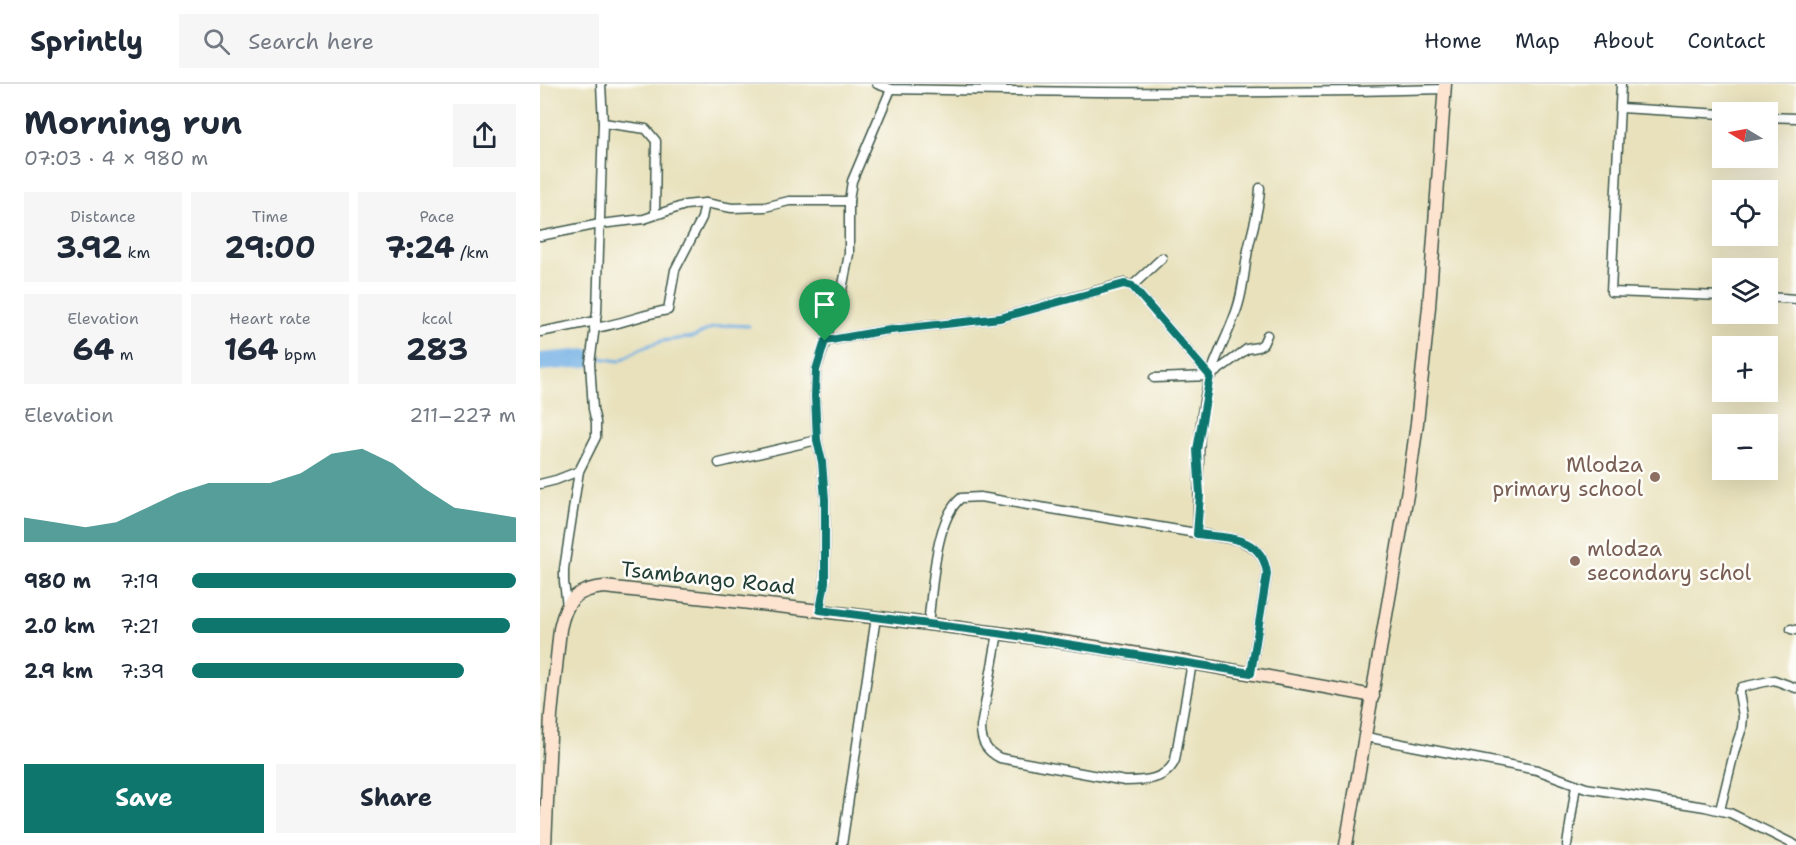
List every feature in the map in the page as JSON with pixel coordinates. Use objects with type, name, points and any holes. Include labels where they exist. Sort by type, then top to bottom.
[{"type":"street","points":[[545,845],[552,704],[560,629],[567,606],[564,569],[579,471],[596,437],[590,363],[595,325],[600,224],[603,123],[601,84]]},
{"type":"street","points":[[877,84],[891,89],[1046,88],[1244,93],[1445,86],[1429,307],[1417,423],[1408,489],[1346,845]]},
{"type":"street","points":[[1621,84],[1611,292],[1712,296]]},
{"type":"street","points":[[820,610],[825,582],[825,499],[822,462],[817,440],[816,370],[832,316],[841,295],[849,254],[849,201],[852,181],[891,89]]},
{"type":"street","points":[[1621,108],[1712,113]]},
{"type":"street","points":[[1778,117],[1796,118]]},
{"type":"street","points":[[603,123],[646,129],[656,141],[655,215]]},
{"type":"street","points":[[1197,534],[1200,495],[1197,450],[1210,376],[1235,315],[1260,209],[1260,188]]},
{"type":"street","points":[[540,236],[600,224],[644,219],[686,205],[705,203],[732,208],[765,207],[789,201],[849,201]]},
{"type":"street","points":[[540,332],[630,320],[668,310],[675,270],[702,218],[705,203]]},
{"type":"street","points":[[1132,286],[1162,258]]},
{"type":"street","points":[[825,341],[882,331],[1000,318],[1124,284],[1132,286],[1210,376]]},
{"type":"street","points":[[1778,297],[1796,298]]},
{"type":"street","points":[[1154,378],[1210,376],[1247,349],[1263,344],[1267,335]]},
{"type":"street","points":[[719,463],[817,440]]},
{"type":"street","points":[[540,484],[579,471]]},
{"type":"street","points":[[928,624],[942,528],[954,504],[961,498],[980,497],[1238,540],[1251,545],[1261,554],[1266,563],[1267,574],[1251,673]]},
{"type":"street","name":"Tsambango Road","points":[[567,606],[579,593],[604,587],[820,610],[998,633],[1192,663],[1373,696]]},
{"type":"street","points":[[842,845],[876,617]]},
{"type":"street","points":[[998,633],[981,727],[981,737],[990,753],[1000,758],[1125,781],[1139,781],[1165,774],[1171,769],[1175,760],[1192,663]]},
{"type":"street","points":[[1719,810],[1742,728],[1743,716],[1739,693],[1742,687],[1774,680],[1796,688]]},
{"type":"street","points":[[1366,737],[1537,770],[1586,788],[1719,810],[1764,828],[1795,845]]},
{"type":"street","points":[[1567,845],[1576,785]]},
{"type":"waterway","points":[[593,357],[619,361],[642,348],[662,341],[693,337],[712,328],[729,325],[749,326]]},
{"type":"waterway","points":[[540,362],[587,358]]},
{"type":"place","name":"Mlodza primary school","points":[[1655,477]]},
{"type":"place","name":"mlodza secondary schol","points":[[1575,561]]},
{"type":"route","points":[[1117,285],[1132,286],[1210,376],[1197,450],[1200,495],[1197,534],[1238,540],[1251,545],[1261,554],[1266,563],[1267,574],[1251,673],[998,633],[820,610],[825,582],[825,487],[817,440],[815,396],[816,370],[825,341],[935,324],[1000,318],[1060,303],[1117,285]]}]
